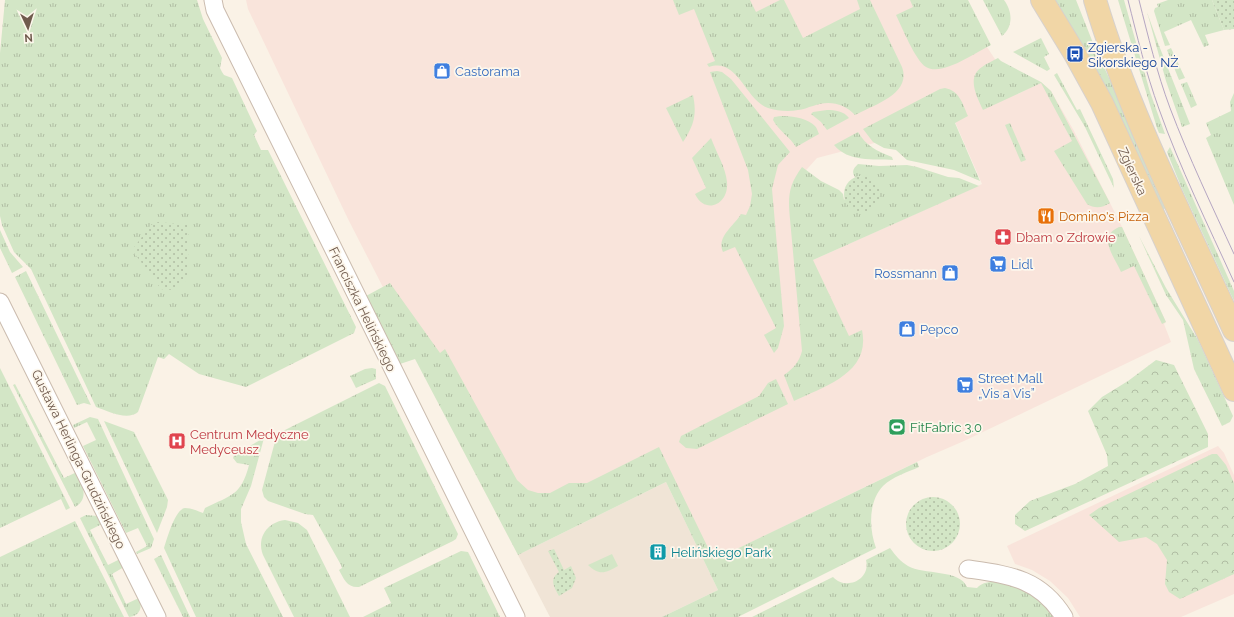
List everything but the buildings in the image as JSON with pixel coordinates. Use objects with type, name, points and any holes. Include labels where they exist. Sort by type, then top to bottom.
[{"type":"main road","name":"Zgierska","points":[[1042,0],[1075,54],[1102,103],[1234,390]]},
{"type":"main road","name":"Zgierska","points":[[1096,0],[1118,67],[1136,112],[1234,330]]},
{"type":"street","name":"Franciszka Helińskiego","points":[[213,0],[218,18],[516,617]]},
{"type":"street","name":"Gustawa Herlinga-Grudzińskiego","points":[[0,302],[157,617]]},
{"type":"street","points":[[968,569],[1008,576],[1028,582],[1044,592],[1058,607],[1064,617]]},
{"type":"shaded area","points":[[246,0],[959,0],[983,41],[1018,94],[1041,82],[1051,91],[1074,131],[1122,227],[1166,322],[1164,324],[1171,342],[964,441],[927,457],[706,564],[654,456],[507,529],[348,219],[248,9]],"holes":[[[955,122],[982,184],[813,260],[799,178],[817,158]]]},
{"type":"shaded area","points":[[1218,446],[1224,453],[1234,475],[1234,594],[1181,617],[1080,617],[1068,598],[1050,581],[1032,570],[1015,564],[1007,546]]},
{"type":"shaded area","points":[[666,482],[718,590],[662,617],[550,617],[518,555]]},
{"type":"green space","points":[[5,0],[197,0],[203,19],[222,58],[220,68],[224,75],[232,78],[257,131],[254,135],[261,150],[268,150],[356,327],[354,333],[246,387],[199,374],[169,354],[164,359],[158,357],[138,412],[134,415],[128,416],[112,413],[96,407],[31,269],[14,252],[2,225],[0,216],[0,53]]},
{"type":"green space","points":[[673,0],[750,0],[756,12],[780,0],[784,0],[803,38],[860,9],[857,0],[870,0],[902,67],[904,76],[896,91],[889,97],[855,115],[841,105],[830,103],[819,104],[802,110],[791,111],[768,108],[760,104],[734,73],[727,68],[719,66],[709,67],[707,64],[715,61],[694,9],[679,15]]},
{"type":"green space","points":[[910,0],[968,0],[991,45],[950,66],[941,69],[926,67],[913,51],[896,15],[913,7]]},
{"type":"green space","points":[[983,0],[1004,0],[1007,4],[1010,14],[1010,23],[1006,32],[1002,36]]},
{"type":"green space","points":[[1054,0],[1076,0],[1093,43],[1168,207],[1162,210]]},
{"type":"green space","points":[[1118,0],[1124,0],[1150,92],[1165,134],[1159,133],[1157,128]]},
{"type":"green space","points":[[1168,0],[1212,0],[1224,30],[1205,35],[1209,45],[1204,47],[1191,20],[1164,32],[1170,45],[1165,46],[1154,11],[1155,8],[1158,7],[1157,4]]},
{"type":"green space","points":[[1212,0],[1234,0],[1234,29],[1224,30]]},
{"type":"green space","points":[[1147,12],[1190,124],[1182,127],[1166,81]]},
{"type":"green space","points":[[1041,38],[1049,54],[1044,57],[1050,69],[1047,71],[1013,52]]},
{"type":"green space","points":[[1171,48],[1185,78],[1179,80],[1167,50]]},
{"type":"green space","points":[[998,58],[1041,82],[1051,91],[1110,203],[1098,207],[1093,207],[1087,204],[1054,151],[1072,141],[1041,83],[983,110],[974,87],[975,76],[977,71],[982,67]]},
{"type":"green space","points":[[710,72],[722,72],[731,79],[790,152],[778,165],[772,189],[784,326],[778,348],[774,353],[764,335],[776,328],[735,247],[723,252],[721,247],[722,241],[727,232],[741,214],[746,215],[750,206],[752,194],[748,170]]},
{"type":"green space","points":[[1057,73],[1077,110],[1080,109],[1113,179],[1114,188],[1085,127],[1054,75]]},
{"type":"green space","points":[[1187,82],[1197,105],[1191,108],[1181,84]]},
{"type":"green space","points":[[945,88],[958,95],[968,116],[955,123],[980,181],[954,170],[907,160],[896,150],[884,148],[873,142],[863,129],[940,89]]},
{"type":"green space","points":[[1234,93],[1234,205],[1206,138],[1211,135],[1206,123],[1231,111],[1230,102]]},
{"type":"green space","points":[[693,95],[695,108],[694,120],[683,142],[666,108]]},
{"type":"green space","points":[[827,110],[842,112],[849,118],[827,130],[821,122],[811,114],[813,112]]},
{"type":"green space","points":[[790,116],[807,120],[815,126],[819,134],[796,147],[775,124],[773,120],[774,117]]},
{"type":"green space","points":[[1010,123],[1026,160],[1021,162],[1005,125]]},
{"type":"green space","points":[[858,132],[868,144],[892,157],[893,160],[854,157],[846,154],[834,145]]},
{"type":"green space","points":[[711,138],[723,166],[727,182],[727,190],[724,197],[720,201],[716,204],[710,205],[704,204],[695,194],[706,188],[692,158]]},
{"type":"green space","points":[[1170,147],[1234,291],[1234,301],[1182,189],[1167,152]]},
{"type":"green space","points":[[858,164],[879,166],[907,165],[948,177],[959,178],[979,186],[813,260],[849,336],[862,330],[863,345],[860,357],[853,367],[843,376],[819,390],[794,401],[784,375],[796,364],[802,351],[789,211],[790,192],[794,180],[802,167],[821,181],[839,190],[843,194],[844,200],[862,176],[855,177],[853,173]]},
{"type":"green space","points":[[866,176],[875,181],[879,187],[879,201],[875,207],[866,212],[858,212],[849,207],[845,201],[844,190],[849,181],[855,177]]},
{"type":"green space","points":[[158,222],[188,225],[189,277],[180,286],[170,290],[161,289],[132,250],[151,225]]},
{"type":"green space","points":[[1122,227],[1166,322],[1162,324],[1134,266],[1121,272],[1111,253],[1108,241],[1109,236],[1112,231]]},
{"type":"green space","points":[[0,230],[10,252],[23,267],[12,273],[0,248]]},
{"type":"green space","points":[[1139,236],[1166,288],[1198,340],[1233,416],[1230,422],[1222,426],[1194,369],[1183,320],[1166,295]]},
{"type":"green space","points":[[26,271],[91,405],[84,403],[77,405],[15,277]]},
{"type":"green space","points":[[390,283],[440,353],[445,349],[517,480],[528,490],[538,493],[550,493],[569,483],[587,483],[659,447],[714,560],[917,462],[919,467],[891,480],[878,492],[872,508],[871,516],[872,533],[876,548],[738,617],[662,617],[718,590],[666,482],[518,555],[415,359],[400,364],[366,296]]},
{"type":"green space","points":[[1156,360],[1174,365],[1208,434],[1208,447],[1025,531],[1015,524],[1015,515],[1030,501],[1075,484],[1108,466],[1107,455],[1088,411],[1102,397],[1128,381]]},
{"type":"green space","points":[[0,368],[70,508],[66,510],[61,499],[0,528]]},
{"type":"green space","points":[[365,369],[376,369],[376,379],[356,388],[350,376]]},
{"type":"green space","points":[[776,379],[788,404],[697,449],[686,448],[679,442],[681,436],[759,396],[768,383]]},
{"type":"green space","points":[[379,383],[385,386],[458,534],[456,539],[453,541],[359,587],[355,587],[346,582],[343,577],[339,570],[342,568],[341,565],[313,515],[305,514],[268,501],[264,497],[262,490],[277,434]]},
{"type":"green space","points":[[15,384],[64,478],[77,472],[83,486],[84,496],[80,504],[75,507],[13,385]]},
{"type":"green space","points":[[90,417],[98,419],[154,539],[151,548],[137,554],[136,552],[147,546],[138,528],[126,533],[83,446],[96,440],[87,422],[74,428],[73,425]]},
{"type":"green space","points":[[104,421],[134,432],[168,500],[167,507],[157,533]]},
{"type":"green space","points":[[264,438],[251,486],[241,509],[241,522],[246,544],[283,617],[196,617],[164,548],[169,532],[181,510],[187,508],[203,513],[205,508],[234,493],[242,483],[249,465],[237,463],[233,458],[235,454]]},
{"type":"green space","points":[[1212,454],[1217,454],[1226,465],[1234,483],[1234,574],[1180,599],[1169,592],[1165,584],[1167,560],[1157,544],[1146,537],[1119,542],[1089,515],[1099,508]]},
{"type":"green space","points":[[933,497],[943,499],[952,505],[958,514],[960,524],[958,534],[952,543],[943,549],[933,551],[923,549],[914,543],[908,534],[906,524],[908,514],[914,505],[923,499]]},
{"type":"green space","points":[[86,515],[97,516],[102,524],[90,530],[108,565],[120,559],[124,567],[112,574],[126,604],[139,598],[141,605],[140,610],[136,615],[129,617],[80,518]]},
{"type":"green space","points":[[285,520],[298,523],[307,530],[350,617],[294,617],[263,555],[261,548],[262,537],[269,527],[279,521]]},
{"type":"green space","points":[[75,521],[124,617],[0,617],[0,557]]},
{"type":"green space","points":[[890,548],[898,558],[908,566],[923,571],[957,577],[963,581],[967,587],[977,588],[990,582],[998,582],[1025,590],[1040,600],[1054,617],[752,617],[833,577],[844,583],[856,581],[865,573],[867,567],[866,560]]},
{"type":"green space","points":[[554,549],[564,570],[571,566],[576,578],[572,588],[559,596],[553,580],[559,572],[548,551]]},
{"type":"green space","points":[[461,551],[468,552],[500,617],[363,617],[391,603],[384,588]]},
{"type":"green space","points":[[612,554],[618,566],[606,572],[596,571],[588,565]]},
{"type":"green space","points":[[161,555],[190,617],[183,617],[154,559]]},
{"type":"tram line","points":[[1128,0],[1154,95],[1167,131],[1234,282]]},
{"type":"tram line","points":[[1139,0],[1165,95],[1193,164],[1234,254]]},
{"type":"place","name":"Zgierska - Sikorskiego NŻ","points":[[1075,54]]},
{"type":"place","name":"Castorama","points":[[442,71]]},
{"type":"place","name":"Domino's Pizza","points":[[1046,216]]},
{"type":"place","name":"Dbam o Zdrowie","points":[[1003,237]]},
{"type":"place","name":"Lidl","points":[[998,264]]},
{"type":"place","name":"Rossmann","points":[[950,273]]},
{"type":"place","name":"Pepco","points":[[907,329]]},
{"type":"place","name":"Street Mall „Vis a Vis”","points":[[965,385]]},
{"type":"place","name":"FitFabric 3.0","points":[[897,427]]},
{"type":"place","name":"Centrum Medyczne Medyceusz","points":[[177,441]]},
{"type":"place","name":"Helińskiego Park","points":[[658,552]]}]
